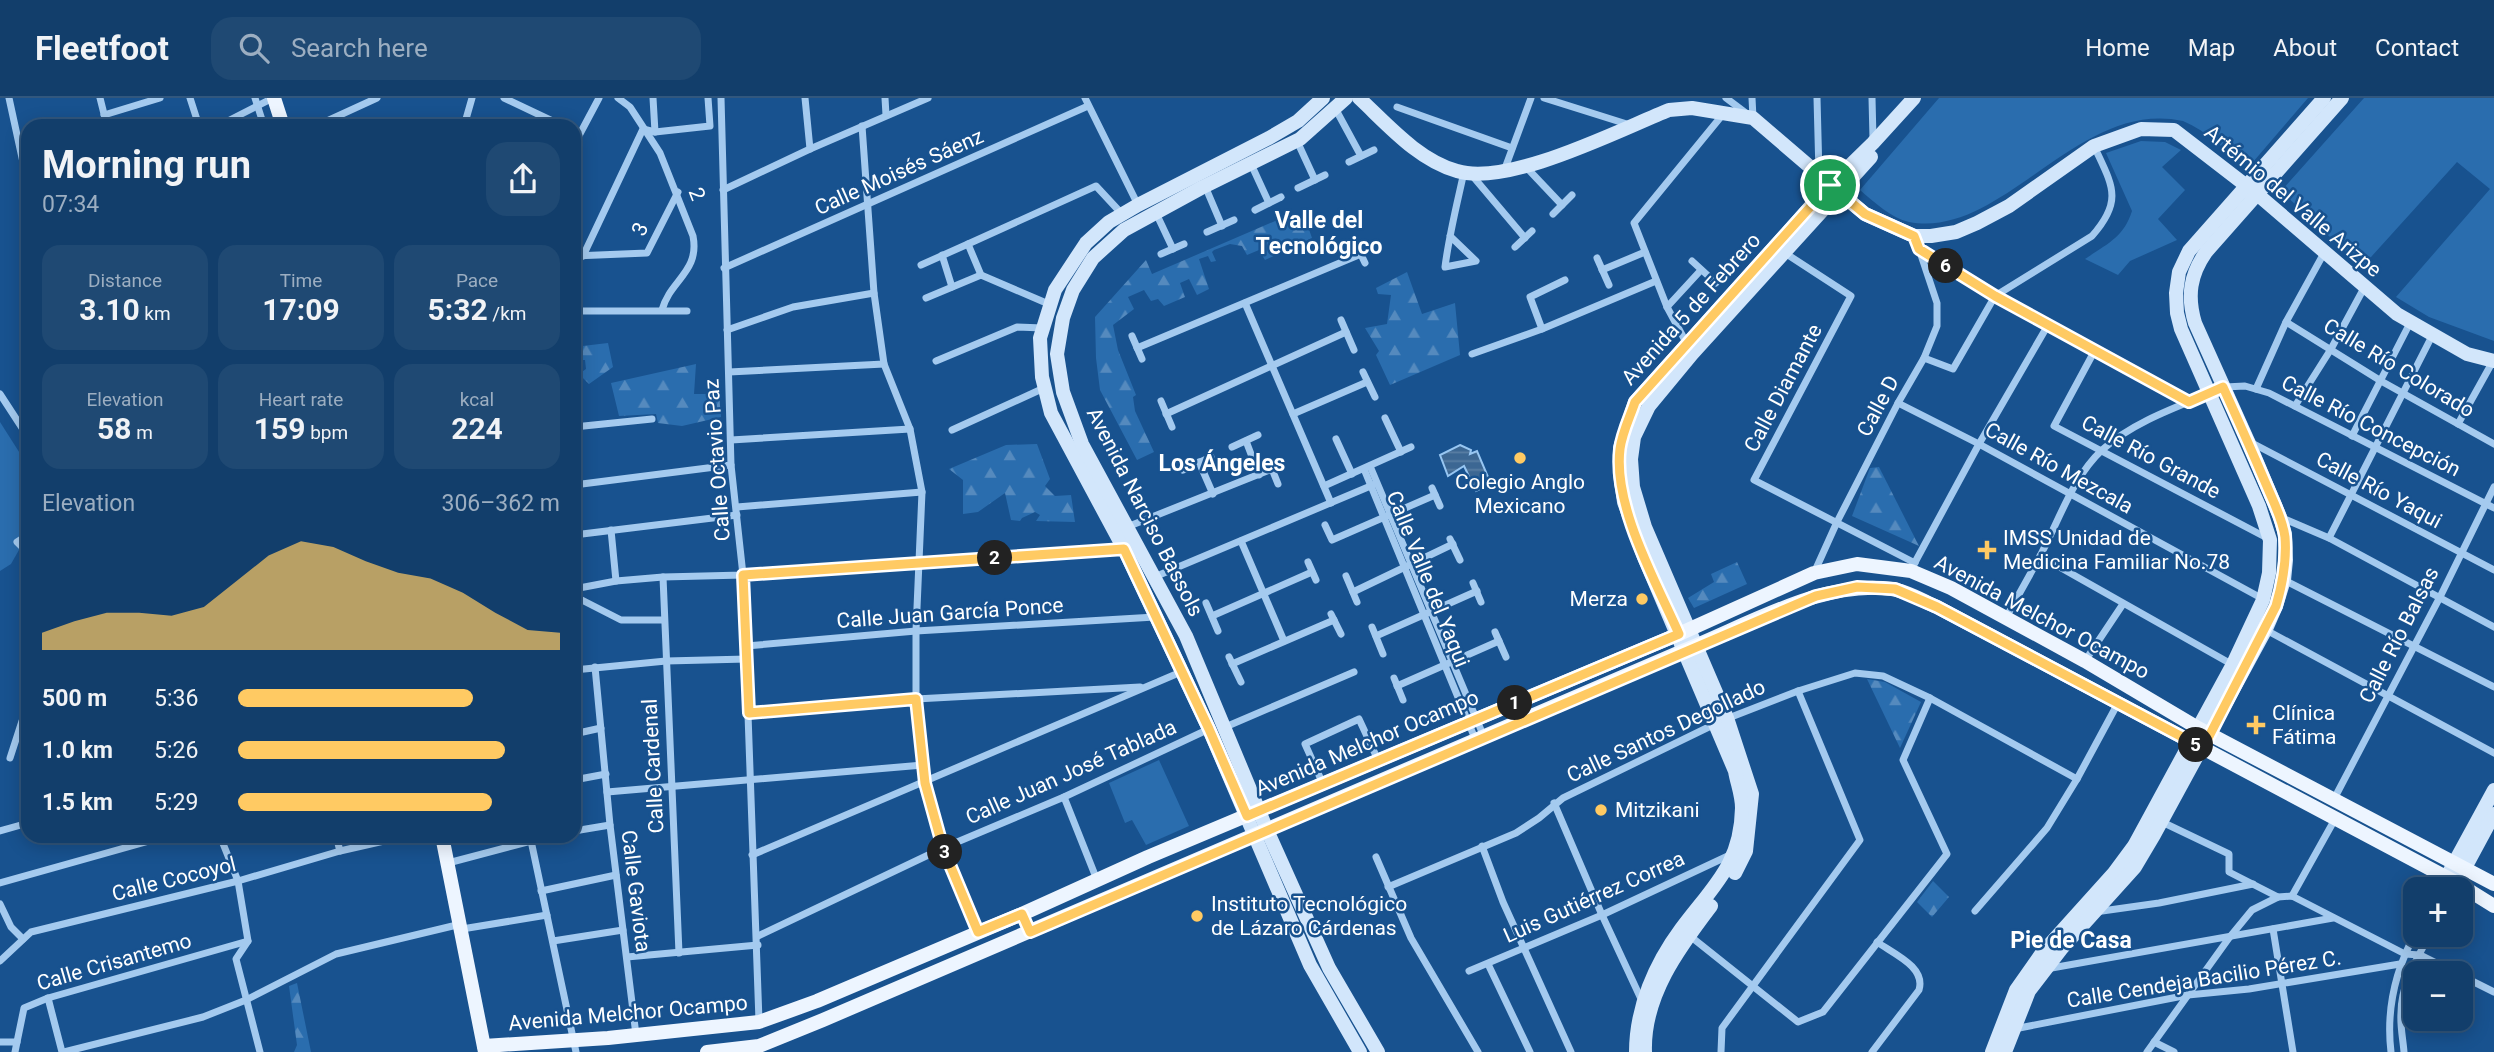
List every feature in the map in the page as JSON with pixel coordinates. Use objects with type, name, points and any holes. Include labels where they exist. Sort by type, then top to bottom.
[{"type":"main road","points":[[274,98],[281,119]]},
{"type":"main road","name":"Avenida Melchor Ocampo","points":[[485,1049],[575,1046],[636,1035],[759,1022],[817,1001],[1022,914],[1323,783],[1683,632],[1814,573],[1857,564],[1913,567],[2085,661],[2204,731],[2494,884]]},
{"type":"main road","name":"Avenida Melchor Ocampo","points":[[707,1052],[759,1046],[1690,648],[1816,596],[1857,587],[1895,589],[1937,607],[2197,745],[2435,877]]},
{"type":"main road","points":[[444,843],[485,1049]]},
{"type":"main road","name":"Avenida Melchor Ocampo","points":[[2473,896],[2494,906]]},
{"type":"main road","points":[[1022,914],[1030,932]]},
{"type":"street","points":[[9,98],[21,153]]},
{"type":"street","points":[[100,98],[105,119]]},
{"type":"street","points":[[104,115],[160,98]]},
{"type":"street","points":[[190,98],[197,119]]},
{"type":"street","points":[[229,119],[256,101],[274,98]]},
{"type":"street","points":[[331,119],[377,98]]},
{"type":"street","points":[[466,119],[472,98]]},
{"type":"street","points":[[504,98],[548,119]]},
{"type":"street","points":[[581,127],[599,98]]},
{"type":"street","name":"2","points":[[618,98],[630,107],[660,153],[678,192],[695,248],[692,262],[664,301],[662,310]]},
{"type":"street","points":[[653,98],[655,132]]},
{"type":"street","points":[[583,256],[643,129],[655,132],[710,126],[708,98]]},
{"type":"street","name":"Calle Octavio Paz","points":[[721,98],[731,465],[743,575],[759,1022]]},
{"type":"street","points":[[805,98],[810,149]]},
{"type":"street","points":[[885,98],[886,116]]},
{"type":"street","points":[[723,190],[928,98]]},
{"type":"street","name":"Avenida Narciso Bassols","points":[[1323,98],[1298,121],[1269,138],[1110,222],[1086,243],[1055,290],[1040,338],[1045,388],[1051,413],[1100,492],[1127,527],[1186,636],[1216,729],[1261,833],[1310,965],[1360,1052]]},
{"type":"street","name":"Artémio del Valle Arizpe","points":[[1359,98],[1408,144],[1434,161],[1457,172],[1467,173],[1504,172],[1526,167],[1669,110],[1725,105],[1753,118],[1865,214],[1917,242],[1931,236],[1956,232],[2010,206],[2094,146],[2141,130],[2174,130],[2204,151],[2410,324],[2467,354],[2494,361]]},
{"type":"street","points":[[1504,172],[1531,98]]},
{"type":"street","points":[[1544,98],[1631,125]]},
{"type":"street","points":[[1752,98],[1753,118]]},
{"type":"street","points":[[1817,98],[1829,184]]},
{"type":"street","points":[[1872,98],[1873,143]]},
{"type":"street","name":"Avenida 5 de Febrero","points":[[1636,1052],[1643,1004],[1665,952],[1732,878],[1746,851],[1752,794],[1683,632],[1645,527],[1633,487],[1631,459],[1634,438],[1649,406],[1690,350],[1829,184],[1873,143],[1914,98]]},
{"type":"street","name":"Avenida 5 de Febrero","points":[[1690,350],[1785,253],[1829,184],[1926,98]]},
{"type":"street","points":[[2204,731],[2240,678],[2266,629],[2270,603],[2270,540],[2216,391],[2190,307],[2190,285],[2196,267],[2206,252],[2323,98]]},
{"type":"street","points":[[2251,190],[2342,98]]},
{"type":"street","points":[[256,101],[262,119]]},
{"type":"street","points":[[1086,102],[1138,205]]},
{"type":"street","name":"Calle Moisés Sáenz","points":[[724,268],[867,206],[1086,102]]},
{"type":"street","points":[[1341,103],[1360,156]]},
{"type":"street","name":"Avenida Narciso Bassols","points":[[1216,729],[1181,673],[1124,549],[1082,444],[1063,392],[1057,354],[1063,318],[1073,290],[1093,258],[1124,230],[1297,140],[1341,103]]},
{"type":"street","points":[[1690,350],[1667,307],[1634,223],[1725,105]]},
{"type":"street","points":[[1397,107],[1513,148]]},
{"type":"street","points":[[862,126],[874,293],[884,363],[910,429],[922,492],[916,699],[925,783],[943,848],[978,932]]},
{"type":"street","points":[[1297,140],[1315,180]]},
{"type":"street","points":[[1924,358],[1953,369],[1995,296],[2092,236],[2104,223],[2111,211],[2111,183],[2094,146]]},
{"type":"street","points":[[1349,162],[1374,150]]},
{"type":"street","points":[[1251,163],[1269,203]]},
{"type":"street","points":[[1526,167],[1562,205]]},
{"type":"street","points":[[1450,236],[1476,261],[1445,267],[1450,236],[1467,173]]},
{"type":"street","points":[[1467,173],[1525,237]]},
{"type":"street","points":[[1298,188],[1325,175]]},
{"type":"street","points":[[921,265],[1096,186],[1123,214]]},
{"type":"street","points":[[1205,186],[1222,226]]},
{"type":"street","name":"3","points":[[583,256],[648,253],[678,192]]},
{"type":"street","points":[[1553,214],[1572,195]]},
{"type":"street","points":[[1255,210],[1281,197]]},
{"type":"street","points":[[1156,213],[1173,249]]},
{"type":"street","points":[[1208,232],[1234,220]]},
{"type":"street","points":[[1515,247],[1532,231]]},
{"type":"street","points":[[1917,242],[1995,296],[2189,402]]},
{"type":"street","name":"Calle D","points":[[1814,573],[1837,522],[1924,358],[1937,326],[1937,303],[1917,242]]},
{"type":"street","points":[[1161,254],[1184,243]]},
{"type":"street","points":[[968,244],[981,275],[1051,305]]},
{"type":"street","points":[[1356,244],[1365,263]]},
{"type":"street","points":[[1602,270],[1645,252]]},
{"type":"street","name":"Calle Diamante","points":[[1785,253],[1851,296],[1754,480],[1837,522],[1913,567]]},
{"type":"street","points":[[2256,389],[2286,322],[2324,253]]},
{"type":"street","points":[[1137,348],[1361,254]]},
{"type":"street","points":[[942,255],[952,287]]},
{"type":"street","points":[[1597,258],[1609,285]]},
{"type":"street","points":[[1692,261],[1716,283]]},
{"type":"street","points":[[1667,307],[1702,270]]},
{"type":"street","points":[[926,298],[981,275]]},
{"type":"street","points":[[1542,329],[1530,297],[1566,280]]},
{"type":"street","points":[[1472,354],[1542,329],[1656,281]]},
{"type":"street","points":[[2295,406],[2331,349],[2364,288]]},
{"type":"street","points":[[727,330],[793,307],[874,293]]},
{"type":"street","points":[[1245,303],[1331,503]]},
{"type":"street","points":[[581,311],[687,312]]},
{"type":"street","points":[[1341,320],[1354,350]]},
{"type":"street","name":"Calle Río Colorado","points":[[2286,322],[2381,381],[2494,444]]},
{"type":"street","points":[[2352,436],[2410,324]]},
{"type":"street","points":[[1913,567],[1979,444],[2048,325]]},
{"type":"street","points":[[936,362],[1017,327],[1043,328]]},
{"type":"street","points":[[1166,414],[1346,332]]},
{"type":"street","points":[[1132,336],[1142,359]]},
{"type":"street","points":[[2329,538],[2432,336]]},
{"type":"street","name":"Calle Río Grande","points":[[2095,350],[2054,426],[2270,540]]},
{"type":"street","points":[[2458,424],[2494,361]]},
{"type":"street","points":[[729,372],[884,363]]},
{"type":"street","points":[[1363,372],[1375,397]]},
{"type":"street","points":[[1293,414],[1367,382]]},
{"type":"street","name":"Calle Río Concepción","points":[[2006,618],[2088,465],[2125,433],[2216,391],[2245,386],[2269,393],[2494,508]]},
{"type":"street","points":[[952,430],[1045,388]]},
{"type":"street","points":[[2005,1052],[2029,991],[2135,867],[2162,822],[2233,664],[2284,580],[2285,534],[2280,517],[2248,441],[2216,391]]},
{"type":"street","points":[[0,394],[21,426]]},
{"type":"street","points":[[1161,401],[1172,427]]},
{"type":"street","name":"Calle Río Mezcala","points":[[1898,403],[1979,444],[2270,603]]},
{"type":"street","points":[[1385,418],[1401,452]]},
{"type":"street","points":[[581,426],[652,419]]},
{"type":"street","points":[[731,440],[910,429]]},
{"type":"street","points":[[1232,447],[1258,435]]},
{"type":"street","points":[[1336,439],[1352,474]]},
{"type":"street","points":[[1246,441],[1259,475]]},
{"type":"street","name":"Calle Río Yaqui","points":[[2248,441],[2494,570]]},
{"type":"street","points":[[1324,486],[1411,447]]},
{"type":"street","points":[[1183,470],[1211,457]]},
{"type":"street","points":[[1199,462],[1213,494]]},
{"type":"street","points":[[581,484],[731,465]]},
{"type":"street","name":"Calle Valle del Yaqui","points":[[1367,468],[1408,566],[1432,611],[1453,661],[1480,740]]},
{"type":"street","points":[[1127,527],[1272,469],[1278,484]]},
{"type":"street","points":[[1140,584],[1374,484]]},
{"type":"street","name":"Calle Río Balsas","points":[[2334,799],[2494,488]]},
{"type":"street","points":[[581,534],[737,511],[922,492]]},
{"type":"street","points":[[1325,525],[1332,540],[1387,517],[1434,492],[1440,506]]},
{"type":"street","points":[[2280,517],[2329,538],[2494,627]]},
{"type":"street","points":[[611,530],[616,581]]},
{"type":"street","points":[[1241,541],[1284,641]]},
{"type":"street","points":[[1353,592],[1452,541],[1460,560]]},
{"type":"street","points":[[581,588],[663,577],[743,575],[1124,549]]},
{"type":"street","points":[[2040,556],[2233,664],[2240,678]]},
{"type":"street","points":[[1212,616],[1263,593],[1314,576],[1308,562]]},
{"type":"street","name":"Calle Valle del Yaqui","points":[[1408,566],[1423,615],[1444,665],[1473,721]]},
{"type":"street","points":[[1346,576],[1357,602]]},
{"type":"street","name":"Calle Cardenal","points":[[663,577],[679,953]]},
{"type":"street","points":[[2284,580],[2494,687]]},
{"type":"street","points":[[1376,636],[1432,611],[1475,587],[1481,602]]},
{"type":"street","points":[[581,600],[621,620],[664,620]]},
{"type":"street","points":[[1206,603],[1218,631]]},
{"type":"street","points":[[2085,661],[2123,604]]},
{"type":"street","name":"Calle Juan García Ponce","points":[[746,646],[916,631],[1156,617]]},
{"type":"street","points":[[1241,682],[1231,660],[1284,641],[1333,617],[1340,634]]},
{"type":"street","points":[[1372,627],[1384,654]]},
{"type":"street","points":[[2266,629],[2494,753]]},
{"type":"street","points":[[1495,632],[1506,657]]},
{"type":"street","points":[[1403,700],[1395,682],[1444,665],[1499,641]]},
{"type":"street","points":[[581,669],[666,661],[747,659]]},
{"type":"street","name":"Calle Gaviota","points":[[595,667],[610,825],[636,1035]]},
{"type":"street","name":"Calle Juan José Tablada","points":[[758,936],[943,848],[1354,672]]},
{"type":"street","points":[[752,855],[1181,673]]},
{"type":"street","name":"Calle Santos Degollado","points":[[1388,887],[1516,832],[1539,818],[1555,803],[1722,721],[1798,691],[1861,673],[1883,676],[1930,698],[2077,779]]},
{"type":"street","points":[[749,713],[916,699],[1147,687]]},
{"type":"street","points":[[1721,1052],[1721,1028],[1860,841],[1798,691]]},
{"type":"street","points":[[1685,932],[1798,1022],[1823,1012],[1947,855],[1903,761],[1930,698]]},
{"type":"street","points":[[1975,911],[2047,828],[2118,703]]},
{"type":"street","points":[[1323,783],[1305,744],[1359,719],[1378,760]]},
{"type":"street","name":"Avenida 5 de Febrero","points":[[1636,1052],[1659,986],[1685,932],[1722,879],[1734,854],[1740,824],[1741,798],[1722,721]]},
{"type":"street","points":[[10,758],[21,724]]},
{"type":"street","points":[[581,732],[601,728]]},
{"type":"street","points":[[1992,1052],[2016,990],[2042,953],[2134,846],[2197,745]]},
{"type":"street","points":[[607,792],[923,765]]},
{"type":"street","points":[[581,779],[606,774]]},
{"type":"street","points":[[2459,867],[2494,790]]},
{"type":"street","points":[[1064,797],[1097,880]]},
{"type":"street","points":[[1555,803],[1643,1004]]},
{"type":"street","points":[[2453,877],[2494,814]]},
{"type":"street","points":[[2292,896],[2335,820]]},
{"type":"street","points":[[2162,822],[2229,854],[2230,872],[2278,897]]},
{"type":"street","points":[[0,831],[21,824]]},
{"type":"street","points":[[581,830],[610,825]]},
{"type":"street","name":"Avenida Narciso Bassols","points":[[1261,833],[1329,968],[1378,1052]]},
{"type":"street","points":[[0,883],[142,843]]},
{"type":"street","points":[[223,843],[238,881],[248,941],[236,959],[260,1052]]},
{"type":"street","points":[[338,843],[340,851]]},
{"type":"street","name":"Calle Cocoyol","points":[[0,961],[31,932],[238,881],[375,843]]},
{"type":"street","points":[[448,863],[516,843]]},
{"type":"street","points":[[531,843],[575,1046]]},
{"type":"street","points":[[1482,846],[1503,902],[1571,1052]]},
{"type":"street","name":"Luis Gutiérrez Correa","points":[[1469,971],[1602,915],[1734,854]]},
{"type":"street","points":[[1376,857],[1411,938],[1478,1052]]},
{"type":"street","points":[[541,891],[616,875]]},
{"type":"street","points":[[2095,912],[2159,904],[2253,884]]},
{"type":"street","points":[[2147,1052],[2229,938],[2252,911],[2278,897],[2292,896],[2404,954],[2420,954],[2433,961]]},
{"type":"street","points":[[0,904],[11,927],[23,939]]},
{"type":"street","points":[[48,998],[63,1052],[203,1017],[246,1000],[336,954],[462,926],[547,915]]},
{"type":"street","points":[[2046,969],[2333,918]]},
{"type":"street","points":[[2273,929],[2293,1052]]},
{"type":"street","points":[[553,941],[624,930]]},
{"type":"street","name":"Calle Crisantemo","points":[[17,1042],[24,1008],[48,998],[248,941]]},
{"type":"street","points":[[1872,1052],[1919,990],[1922,982],[1919,971],[1877,942]]},
{"type":"street","points":[[626,957],[758,945]]},
{"type":"street","points":[[2391,1052],[2389,1018],[2400,964],[2408,947]]},
{"type":"street","points":[[2404,1052],[2402,1004],[2412,968],[2424,947]]},
{"type":"street","points":[[1488,964],[1530,1052]]},
{"type":"street","name":"Calle Cendeja Bacilio Pérez C.","points":[[2013,1030],[2188,995],[2400,964]]},
{"type":"street","points":[[2473,982],[2494,992]]},
{"type":"street","points":[[0,1042],[17,1042],[15,1052]]},
{"type":"street","points":[[2154,1042],[2174,1052]]},
{"type":"green space","points":[[1939,98],[2308,98],[2247,169],[2217,142],[2192,125],[2183,121],[2145,119],[2109,130],[2075,148],[1977,211],[1943,222],[1909,222],[1889,213],[1860,190]]},
{"type":"green space","points":[[2364,98],[2494,98],[2494,341],[2429,317],[2396,297],[2490,189],[2457,162],[2362,267],[2281,191]]},
{"type":"green space","points":[[2141,141],[2165,142],[2181,150],[2162,167],[2185,190],[2158,219],[2177,240],[2130,261],[2118,275],[2085,259],[2119,234],[2132,211],[2106,153]]},
{"type":"green space","points":[[1289,215],[1293,223],[1305,218],[1312,238],[1265,260],[1259,250],[1247,255],[1242,246],[1230,244],[1214,250],[1212,252],[1216,261],[1211,262],[1208,256],[1199,259],[1209,289],[1197,295],[1189,279],[1180,283],[1185,297],[1164,306],[1158,299],[1151,301],[1144,290],[1128,297],[1134,309],[1113,325],[1118,350],[1136,395],[1133,397],[1135,411],[1154,452],[1137,460],[1100,390],[1095,317],[1146,260],[1152,274]]},
{"type":"green space","points":[[1407,272],[1422,314],[1455,303],[1460,355],[1390,385],[1376,355],[1379,351],[1365,328],[1387,324],[1391,295],[1378,294],[1376,288]]},
{"type":"green space","points":[[608,343],[613,367],[589,384],[581,376],[586,369],[585,360],[581,360],[581,346]]},
{"type":"green space","points":[[696,364],[694,394],[719,394],[721,417],[682,426],[658,423],[656,414],[619,416],[611,383]]},
{"type":"green space","points":[[0,422],[21,455],[21,546],[11,564],[0,571]]},
{"type":"green space","points":[[1037,444],[1050,479],[1045,486],[1055,496],[1071,495],[1075,522],[1036,521],[1040,515],[1035,512],[1020,521],[1011,520],[1005,493],[978,512],[963,514],[963,480],[949,469],[1006,445]]},
{"type":"green space","points":[[1879,467],[1919,546],[1852,516],[1870,468]]},
{"type":"green space","points":[[1737,562],[1747,584],[1694,608],[1688,598],[1714,582],[1711,574]]},
{"type":"green space","points":[[1867,679],[1885,682],[1921,702],[1900,748]]},
{"type":"green space","points":[[1159,760],[1189,826],[1146,845],[1132,820],[1125,823],[1109,783]]},
{"type":"green space","points":[[1933,881],[1949,897],[1932,917],[1917,902]]},
{"type":"green space","points":[[297,983],[311,1052],[294,1052],[297,1045],[289,986]]},
{"type":"shaded area","points":[[1460,445],[1471,450],[1470,454],[1477,451],[1491,484],[1476,491],[1464,466],[1448,476],[1440,455]]},
{"type":"place","name":"Colegio Anglo Mexicano","points":[[1520,458]]},
{"type":"place","name":"IMSS Unidad de Medicina Familiar No.78","points":[[1987,550]]},
{"type":"place","name":"Merza","points":[[1642,599]]},
{"type":"place","name":"Clínica Fátima","points":[[2256,725]]},
{"type":"place","name":"Mitzikani","points":[[1601,810]]},
{"type":"place","name":"Instituto Tecnológico de Lázaro Cárdenas","points":[[1197,916]]},
{"type":"district","name":"Valle del Tecnológico","points":[[1319,233]]},
{"type":"district","name":"Los Ángeles","points":[[1222,463]]},
{"type":"district","name":"Pie de Casa","points":[[2071,940]]},
{"type":"route","points":[[1830,185],[1865,214],[1914,236],[1919,249],[1995,296],[2189,402],[2223,387],[2280,517],[2285,534],[2286,560],[2284,580],[2266,629],[2203,748],[1937,607],[1895,589],[1857,587],[1816,596],[1685,650],[1030,932],[1022,914],[978,932],[943,848],[925,783],[916,699],[749,713],[743,575],[1124,549],[1247,816],[1679,634],[1644,557],[1624,502],[1620,448],[1628,422],[1635,402],[1830,185]]}]
